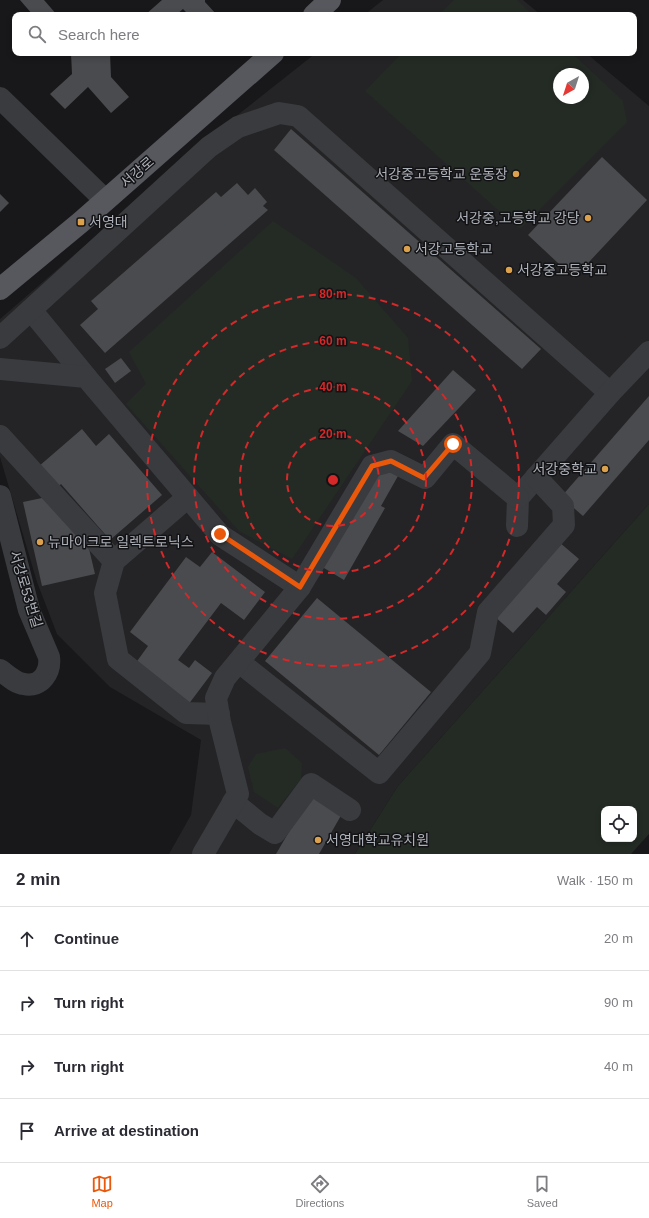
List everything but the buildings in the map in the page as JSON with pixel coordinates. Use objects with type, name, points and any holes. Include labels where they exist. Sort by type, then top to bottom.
[{"type":"main road","points":[[317,12],[330,0]]},
{"type":"main road","name":"서강로","points":[[0,289],[81,222],[270,56]]},
{"type":"street","points":[[0,98],[105,200]]},
{"type":"street","points":[[0,338],[209,147],[238,127],[279,113],[298,116],[610,393]]},
{"type":"street","points":[[31,310],[220,534],[300,587]]},
{"type":"street","points":[[517,526],[518,498],[610,393],[649,352]]},
{"type":"street","points":[[0,369],[86,377]]},
{"type":"street","points":[[0,436],[114,561]]},
{"type":"street","points":[[203,854],[238,794],[216,698],[225,678],[300,587],[372,466],[391,461],[424,478],[453,444],[518,498]]},
{"type":"street","points":[[239,662],[379,773],[480,653],[488,612],[564,525],[563,506],[536,477]]},
{"type":"street","name":"서강로53번길","points":[[0,496],[29,610],[49,657],[50,665],[44,678],[38,683],[31,685],[16,681],[0,670]]},
{"type":"street","points":[[188,497],[114,561],[105,593],[118,659],[186,713],[219,714]]},
{"type":"street","points":[[233,802],[260,824],[275,833],[311,784],[350,810]]},
{"type":"shaded area","points":[[383,0],[523,0],[537,12],[368,12]]},
{"type":"shaded area","points":[[454,0],[517,0],[529,12],[442,12]]},
{"type":"shaded area","points":[[312,56],[590,56],[649,106],[649,504],[398,786],[355,854],[169,854],[191,815],[201,740],[110,687],[57,634],[37,582],[0,457],[0,319],[216,132]]},
{"type":"shaded area","name":"서강중고등학교 운동장","points":[[399,56],[575,56],[588,68],[553,68],[553,104],[589,104],[589,69],[623,101],[627,122],[521,228],[517,227],[365,91]]},
{"type":"shaded area","points":[[273,221],[356,278],[408,338],[412,381],[292,559],[239,531],[126,404],[146,384],[129,352]]},
{"type":"shaded area","points":[[649,504],[649,834],[631,854],[355,854],[398,786]]},
{"type":"shaded area","points":[[285,748],[302,763],[301,779],[278,808],[254,792],[248,767],[256,754]]},
{"type":"place","name":"서강중고등학교 운동장","points":[[516,174]]},
{"type":"place","name":"서강중,고등학교 강당","points":[[588,218]]},
{"type":"place","name":"서영대","points":[[81,222]]},
{"type":"place","name":"서강고등학교","points":[[407,249]]},
{"type":"place","name":"서강중고등학교","points":[[509,270]]},
{"type":"place","name":"서강중학교","points":[[605,469]]},
{"type":"place","name":"뉴마이크로 일렉트로닉스","points":[[40,542]]},
{"type":"place","name":"서영대학교유치원","points":[[318,840]]},
{"type":"route","points":[[220,534],[300,587],[372,466],[391,461],[424,478],[453,444]]}]
